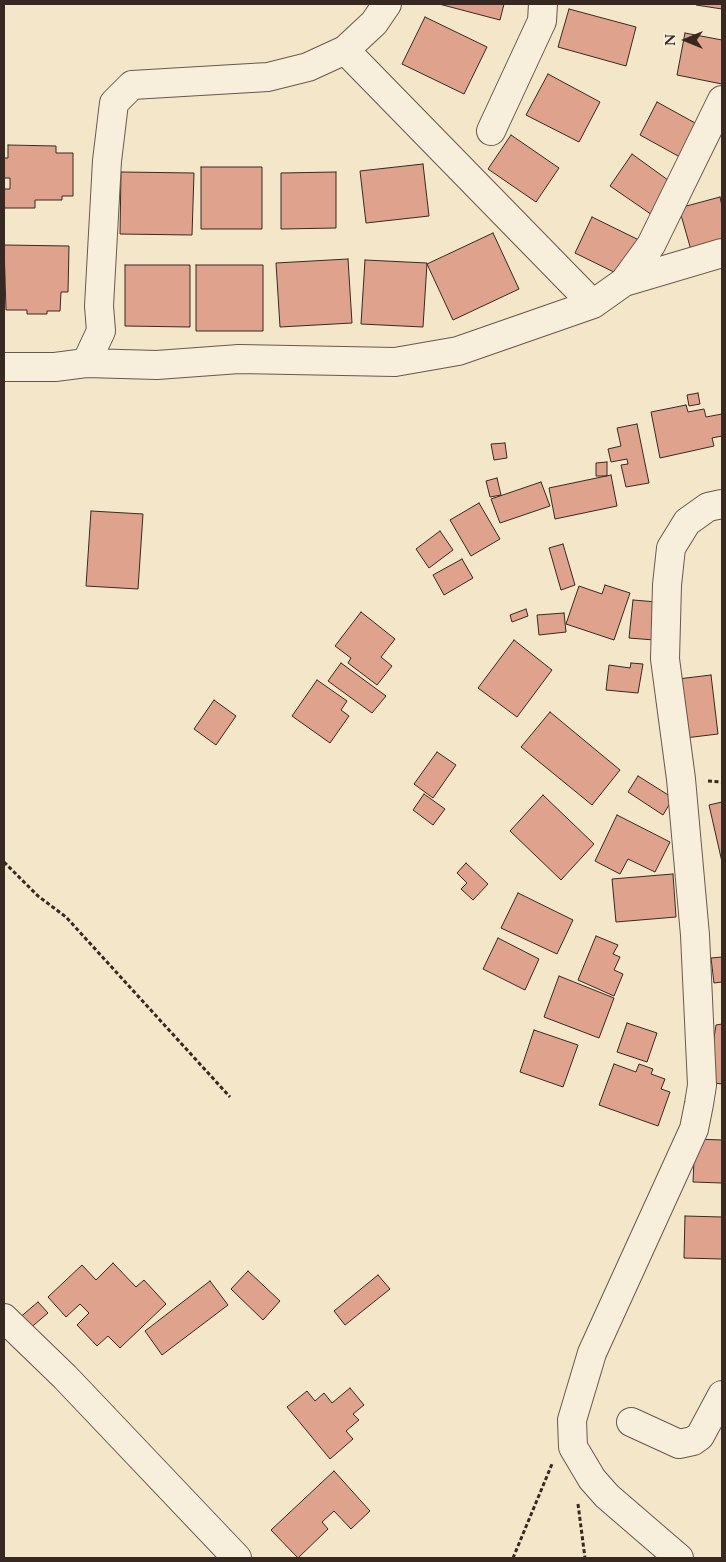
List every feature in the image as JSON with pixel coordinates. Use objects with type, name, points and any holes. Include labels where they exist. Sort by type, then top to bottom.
[{"type":"street","points":[[86,363],[101,332],[99,306],[107,161],[114,103],[132,85],[268,77],[308,68],[345,50],[374,23],[387,4]]},
{"type":"street","points":[[491,131],[542,21],[543,4]]},
{"type":"street","points":[[345,50],[592,304]]},
{"type":"street","points":[[624,282],[650,245],[722,100]]},
{"type":"street","points":[[4,367],[56,367],[86,363],[158,364],[239,359],[395,362],[458,351],[592,304],[624,282],[722,253]]},
{"type":"street","points":[[679,1558],[607,1496],[592,1479],[573,1447],[572,1420],[592,1353],[694,1129],[699,1104],[702,1085],[694,935],[681,779],[665,659],[667,584],[671,548],[687,522],[708,507],[722,504]]},
{"type":"street","points":[[4,1318],[65,1377],[237,1558]]},
{"type":"street","points":[[631,1422],[679,1444],[693,1441],[700,1436],[722,1395]]},
{"type":"path","points":[[4,862],[38,896],[66,917],[230,1097]]},
{"type":"path","points":[[513,1558],[554,1461]]},
{"type":"building","points":[[439,4],[504,4],[500,20]]},
{"type":"building","points":[[722,4],[722,9],[696,5]]},
{"type":"building","points":[[569,9],[636,27],[626,66],[558,47]]},
{"type":"building","points":[[425,17],[487,47],[464,94],[402,64]]},
{"type":"building","points":[[685,33],[722,40],[722,84],[677,75]]},
{"type":"building","points":[[548,74],[600,102],[579,142],[526,115]]},
{"type":"building","points":[[657,102],[706,129],[689,162],[640,135]]},
{"type":"building","points":[[511,135],[559,168],[536,202],[488,169]]},
{"type":"building","points":[[8,145],[56,146],[56,153],[73,153],[73,196],[62,196],[62,200],[35,200],[35,208],[4,208],[4,189],[10,189],[10,178],[4,178],[4,158],[8,158]]},
{"type":"building","points":[[632,154],[679,188],[658,219],[610,186]]},
{"type":"building","points":[[423,164],[429,216],[366,223],[360,171]]},
{"type":"building","points":[[201,167],[262,167],[262,229],[201,229]]},
{"type":"building","points":[[121,172],[194,173],[192,235],[120,234]]},
{"type":"building","points":[[336,172],[336,228],[281,229],[281,173]]},
{"type":"building","points":[[720,197],[722,206],[722,249],[693,257],[679,208]]},
{"type":"building","points":[[592,217],[641,241],[624,277],[575,253]]},
{"type":"building","points":[[493,233],[519,289],[453,320],[427,264]]},
{"type":"building","points":[[4,245],[69,246],[68,292],[61,292],[60,311],[47,311],[47,314],[27,314],[27,310],[6,310]]},
{"type":"building","points":[[348,259],[352,323],[280,327],[276,263]]},
{"type":"building","points":[[365,260],[427,263],[423,327],[361,324]]},
{"type":"building","points":[[125,265],[190,265],[190,327],[125,326]]},
{"type":"building","points":[[196,265],[263,265],[263,331],[196,331]]},
{"type":"building","points":[[698,393],[700,404],[689,406],[687,395]]},
{"type":"building","points":[[686,405],[688,412],[704,409],[706,417],[722,414],[722,436],[712,438],[714,446],[660,458],[651,412]]},
{"type":"building","points":[[637,424],[649,483],[626,487],[621,465],[628,464],[627,459],[611,462],[608,449],[621,446],[617,428]]},
{"type":"building","points":[[505,443],[507,458],[494,460],[491,444]]},
{"type":"building","points":[[607,462],[607,476],[596,476],[596,463]]},
{"type":"building","points":[[611,475],[617,506],[555,519],[549,488]]},
{"type":"building","points":[[497,478],[501,495],[490,497],[486,481]]},
{"type":"building","points":[[541,482],[550,506],[500,523],[491,499]]},
{"type":"building","points":[[479,503],[500,539],[471,556],[450,520]]},
{"type":"building","points":[[91,511],[143,514],[138,589],[86,586]]},
{"type":"building","points":[[440,531],[453,550],[429,568],[416,549]]},
{"type":"building","points":[[563,544],[575,585],[561,590],[549,548]]},
{"type":"building","points":[[462,559],[473,578],[444,595],[433,575]]},
{"type":"building","points":[[605,585],[630,593],[614,640],[566,624],[579,586],[602,594]]},
{"type":"building","points":[[633,600],[657,602],[654,640],[629,638]]},
{"type":"building","points":[[526,609],[528,616],[512,622],[510,615]]},
{"type":"building","points":[[361,612],[395,639],[381,657],[392,666],[377,685],[348,663],[351,658],[335,646]]},
{"type":"building","points":[[564,613],[566,632],[539,635],[537,615]]},
{"type":"building","points":[[514,640],[552,670],[517,717],[478,688]]},
{"type":"building","points":[[341,663],[386,696],[372,713],[328,681]]},
{"type":"building","points":[[631,663],[643,664],[638,693],[606,690],[609,665],[630,668]]},
{"type":"building","points":[[711,675],[718,734],[685,738],[678,679]]},
{"type":"building","points":[[317,680],[347,701],[341,710],[349,716],[330,743],[292,716]]},
{"type":"building","points":[[214,700],[236,716],[216,745],[194,729]]},
{"type":"building","points":[[550,712],[620,770],[592,805],[521,747]]},
{"type":"building","points":[[437,752],[456,765],[433,798],[414,784]]},
{"type":"building","points":[[638,776],[673,798],[663,815],[628,792]]},
{"type":"building","points":[[424,794],[445,809],[433,825],[413,810]]},
{"type":"building","points":[[543,795],[594,844],[561,880],[510,831]]},
{"type":"building","points":[[722,802],[722,862],[709,805]]},
{"type":"building","points":[[617,815],[670,842],[655,872],[628,859],[620,874],[595,861]]},
{"type":"building","points":[[466,863],[488,884],[473,900],[461,889],[467,883],[457,873]]},
{"type":"building","points":[[673,874],[676,917],[616,922],[612,879]]},
{"type":"building","points":[[518,893],[573,920],[557,954],[501,928]]},
{"type":"building","points":[[596,936],[618,945],[613,954],[620,957],[614,970],[623,974],[614,996],[578,980]]},
{"type":"building","points":[[498,938],[539,959],[525,990],[483,969]]},
{"type":"building","points":[[722,957],[722,982],[714,983],[711,958]]},
{"type":"building","points":[[559,976],[614,998],[599,1038],[544,1017]]},
{"type":"building","points":[[627,1023],[657,1033],[647,1062],[617,1052]]},
{"type":"building","points":[[722,1024],[722,1084],[707,1082],[716,1025]]},
{"type":"building","points":[[534,1030],[578,1045],[563,1087],[520,1072]]},
{"type":"building","points":[[614,1064],[636,1072],[639,1064],[653,1069],[651,1074],[665,1079],[661,1089],[670,1092],[658,1126],[599,1105]]},
{"type":"building","points":[[695,1139],[722,1140],[722,1183],[693,1182]]},
{"type":"building","points":[[685,1216],[722,1217],[722,1259],[684,1258]]},
{"type":"building","points":[[113,1263],[136,1287],[144,1280],[166,1304],[120,1348],[108,1336],[97,1346],[77,1325],[89,1313],[80,1304],[66,1317],[48,1297],[82,1265],[96,1280]]},
{"type":"building","points":[[248,1271],[280,1301],[263,1320],[231,1289]]},
{"type":"building","points":[[378,1275],[390,1289],[345,1325],[334,1311]]},
{"type":"building","points":[[210,1281],[228,1305],[162,1355],[145,1331]]},
{"type":"building","points":[[38,1302],[48,1313],[28,1330],[18,1319]]},
{"type":"building","points":[[350,1388],[364,1405],[353,1414],[359,1420],[346,1431],[353,1439],[330,1459],[287,1407],[307,1391],[315,1401],[324,1393],[332,1403]]},
{"type":"building","points":[[334,1471],[370,1511],[351,1529],[334,1511],[322,1522],[328,1529],[298,1558],[271,1530]]}]
